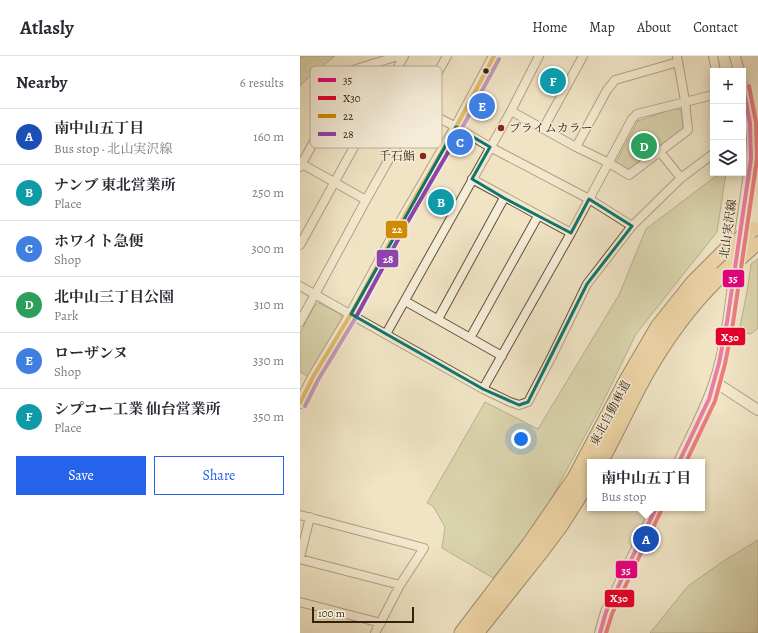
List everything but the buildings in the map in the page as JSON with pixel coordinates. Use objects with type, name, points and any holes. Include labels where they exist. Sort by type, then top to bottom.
[{"type":"highway","name":"東北自動車道","points":[[462,633],[529,545],[575,478],[627,380],[658,328],[693,283],[724,252],[756,236]]},
{"type":"highway","name":"東北自動車道","points":[[602,459],[639,386],[666,341],[691,307],[756,236]]},
{"type":"highway","points":[[476,633],[560,526],[587,484]]},
{"type":"street","points":[[366,66],[398,56]]},
{"type":"street","points":[[399,66],[404,56]]},
{"type":"street","points":[[441,66],[447,56]]},
{"type":"street","points":[[300,403],[313,377],[351,314],[402,220],[456,127],[494,56]]},
{"type":"street","points":[[386,334],[511,111],[539,56]]},
{"type":"street","points":[[543,129],[583,56]]},
{"type":"street","points":[[713,56],[715,68]]},
{"type":"street","points":[[735,56],[738,68]]},
{"type":"street","points":[[511,111],[576,147],[630,175],[688,130],[685,101],[677,59],[615,80],[607,90],[576,147]]},
{"type":"street","points":[[484,388],[632,119],[637,114],[710,95]]},
{"type":"street","name":"北山実沢線","points":[[680,459],[701,417],[715,382],[727,322],[754,159],[750,119],[746,101]]},
{"type":"street","points":[[442,120],[490,147],[589,199],[632,226]]},
{"type":"street","points":[[311,148],[301,166],[366,200]]},
{"type":"street","points":[[300,245],[353,148]]},
{"type":"street","points":[[300,322],[395,148]]},
{"type":"street","points":[[660,152],[682,178]]},
{"type":"street","points":[[300,286],[484,388],[510,402],[519,405],[528,402],[587,284],[632,226],[682,178],[710,156]]},
{"type":"street","points":[[472,179],[570,234]]},
{"type":"street","points":[[438,319],[504,198]]},
{"type":"street","points":[[470,338],[538,216]]},
{"type":"street","points":[[405,301],[502,356]]},
{"type":"street","points":[[715,382],[758,410]]},
{"type":"street","points":[[600,633],[606,612],[655,511]]},
{"type":"street","points":[[300,515],[424,548],[400,585],[376,633]]},
{"type":"street","points":[[310,517],[300,558],[400,585]]},
{"type":"street","points":[[300,602],[381,623]]},
{"type":"highlighted area","points":[[456,127],[490,147],[472,179],[504,198],[571,233],[589,199],[632,226],[587,284],[528,402],[519,405],[483,389],[351,314]]},
{"type":"green space","points":[[300,56],[335,56],[322,66],[310,66],[310,76],[300,86]]},
{"type":"green space","points":[[675,108],[681,110],[683,125],[682,130],[633,171],[617,167],[616,162],[638,121]]},
{"type":"green space","points":[[716,176],[726,176],[717,232],[636,334],[600,408],[541,518],[493,578],[442,548],[445,527],[433,506],[427,503],[485,402],[538,429],[619,295],[646,229]]},
{"type":"green space","points":[[758,259],[758,328],[751,334],[739,332],[751,264]]},
{"type":"green space","points":[[319,303],[340,314],[342,318],[309,377],[300,372],[300,333],[315,305]]},
{"type":"green space","points":[[758,540],[758,633],[650,633],[688,586],[725,560]]},
{"type":"transit line","name":"22","points":[[300,403],[313,377],[351,314],[402,220],[456,127],[494,56]]},
{"type":"transit line","name":"28","points":[[305,406],[318,380],[356,317],[407,223],[461,130],[499,59]]},
{"type":"transit line","name":"X30","points":[[687,459],[715,401],[725,364],[733,323],[757,159],[756,122],[749,86]]},
{"type":"transit line","name":"35","points":[[680,459],[709,399],[719,363],[727,322],[751,159],[750,123],[746,102]]},
{"type":"transit line","name":"35","points":[[600,633],[606,612],[655,511]]},
{"type":"transit line","name":"X30","points":[[606,633],[612,614],[661,511]]},
{"type":"place","name":"シプコー工業 仙台営業所","points":[[553,81]]},
{"type":"place","name":"ローザンヌ","points":[[482,106]]},
{"type":"place","name":"プライムカラー","points":[[501,128]]},
{"type":"place","name":"ホワイト急便","points":[[460,142]]},
{"type":"place","name":"北中山三丁目公園","points":[[644,146]]},
{"type":"place","name":"千石鮨","points":[[423,156]]},
{"type":"place","name":"ナンブ 東北営業所","points":[[441,202]]},
{"type":"place","name":"南中山五丁目","points":[[646,539]]}]
